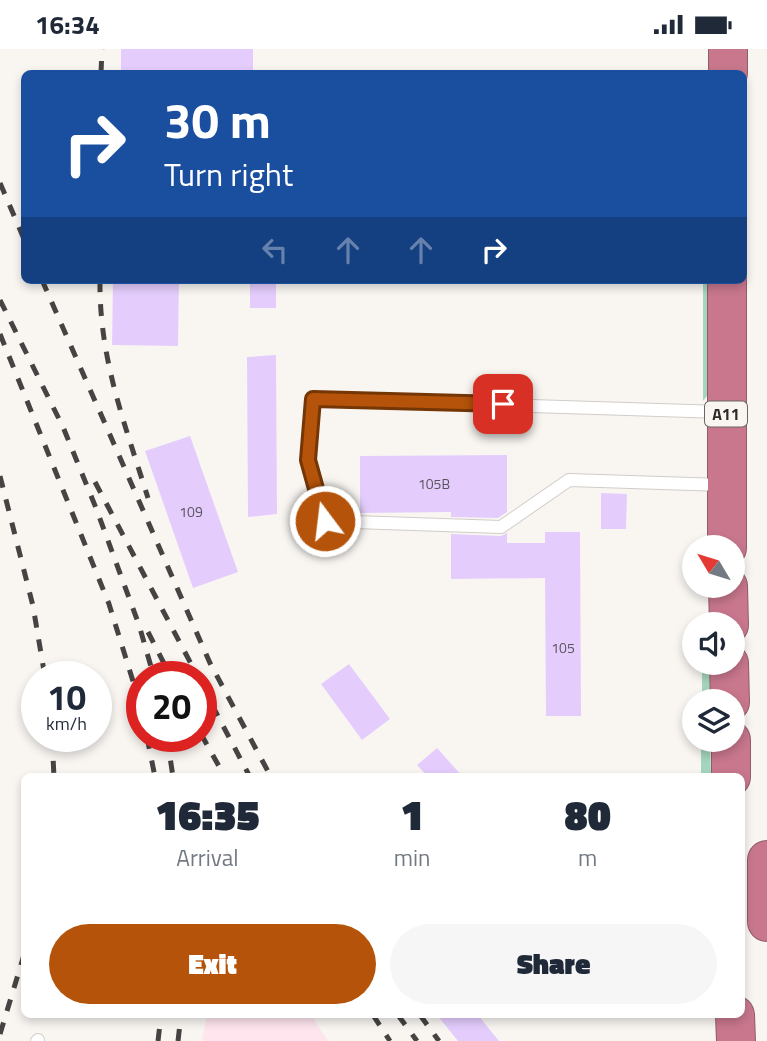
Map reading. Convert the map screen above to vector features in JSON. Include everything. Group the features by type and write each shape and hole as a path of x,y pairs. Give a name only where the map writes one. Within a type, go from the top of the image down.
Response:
{"highway":[{"path":"728,49 728,70"},
{"name":"A11","path":"727,284 727,535"},
{"path":"730,752 731,773"},
{"path":"767,860 767,922"},
{"path":"735,1018 736,1041"}],"lane":[{"path":"726,412 313,399 308,460 325,521 501,527 569,480 726,484"}],"shaded area":[{"path":"206,1018 313,1018 328,1041 202,1041"}],"green space":[{"path":"703,284 713,284 711,391 703,401"},
{"path":"702,675 710,675 710,689 702,689"},
{"path":"701,752 710,752 711,773 701,773"}],"building":[{"path":"121,49 253,49 253,70 121,70"},
{"path":"113,284 179,284 178,346 112,345"},
{"path":"250,284 276,284 276,308 250,308"},
{"path":"276,355 277,514 248,517 247,357"},
{"path":"190,436 238,572 193,588 145,451"},
{"path":"507,455 507,512 498,518 451,517 451,512 360,513 360,456"},
{"path":"601,493 627,494 626,529 601,529"},
{"path":"545,532 580,532 581,716 546,716 545,578 451,579 451,534 501,536 507,533 507,543 545,543"},
{"path":"349,664 390,719 362,740 321,684"},
{"path":"437,748 459,773 424,773 417,765"},
{"path":"439,1018 480,1018 499,1041 458,1041"}],"railway":[{"path":"101,70 102,49"},
{"path":"0,183 21,232"},
{"path":"44,284 210,663 269,773"},
{"path":"100,284 104,337 115,391 148,498"},
{"path":"0,300 63,427 96,508 149,661"},
{"path":"0,334 109,604 127,661"},
{"path":"0,476 33,606 42,661"},
{"path":"95,482 190,661"},
{"path":"148,632 163,661"},
{"path":"217,714 248,773"},
{"path":"53,752 54,773"},
{"path":"150,752 154,773"},
{"path":"169,752 172,773"},
{"path":"211,752 223,773"},
{"path":"0,1034 21,965"},
{"path":"158,1041 161,1018"},
{"path":"178,1041 181,1018"},
{"path":"375,1018 390,1041"},
{"path":"400,1018 417,1041"},
{"path":"422,1018 439,1041"}],"route":[{"path":"325,521 308,460 313,399 503,404"}]}
